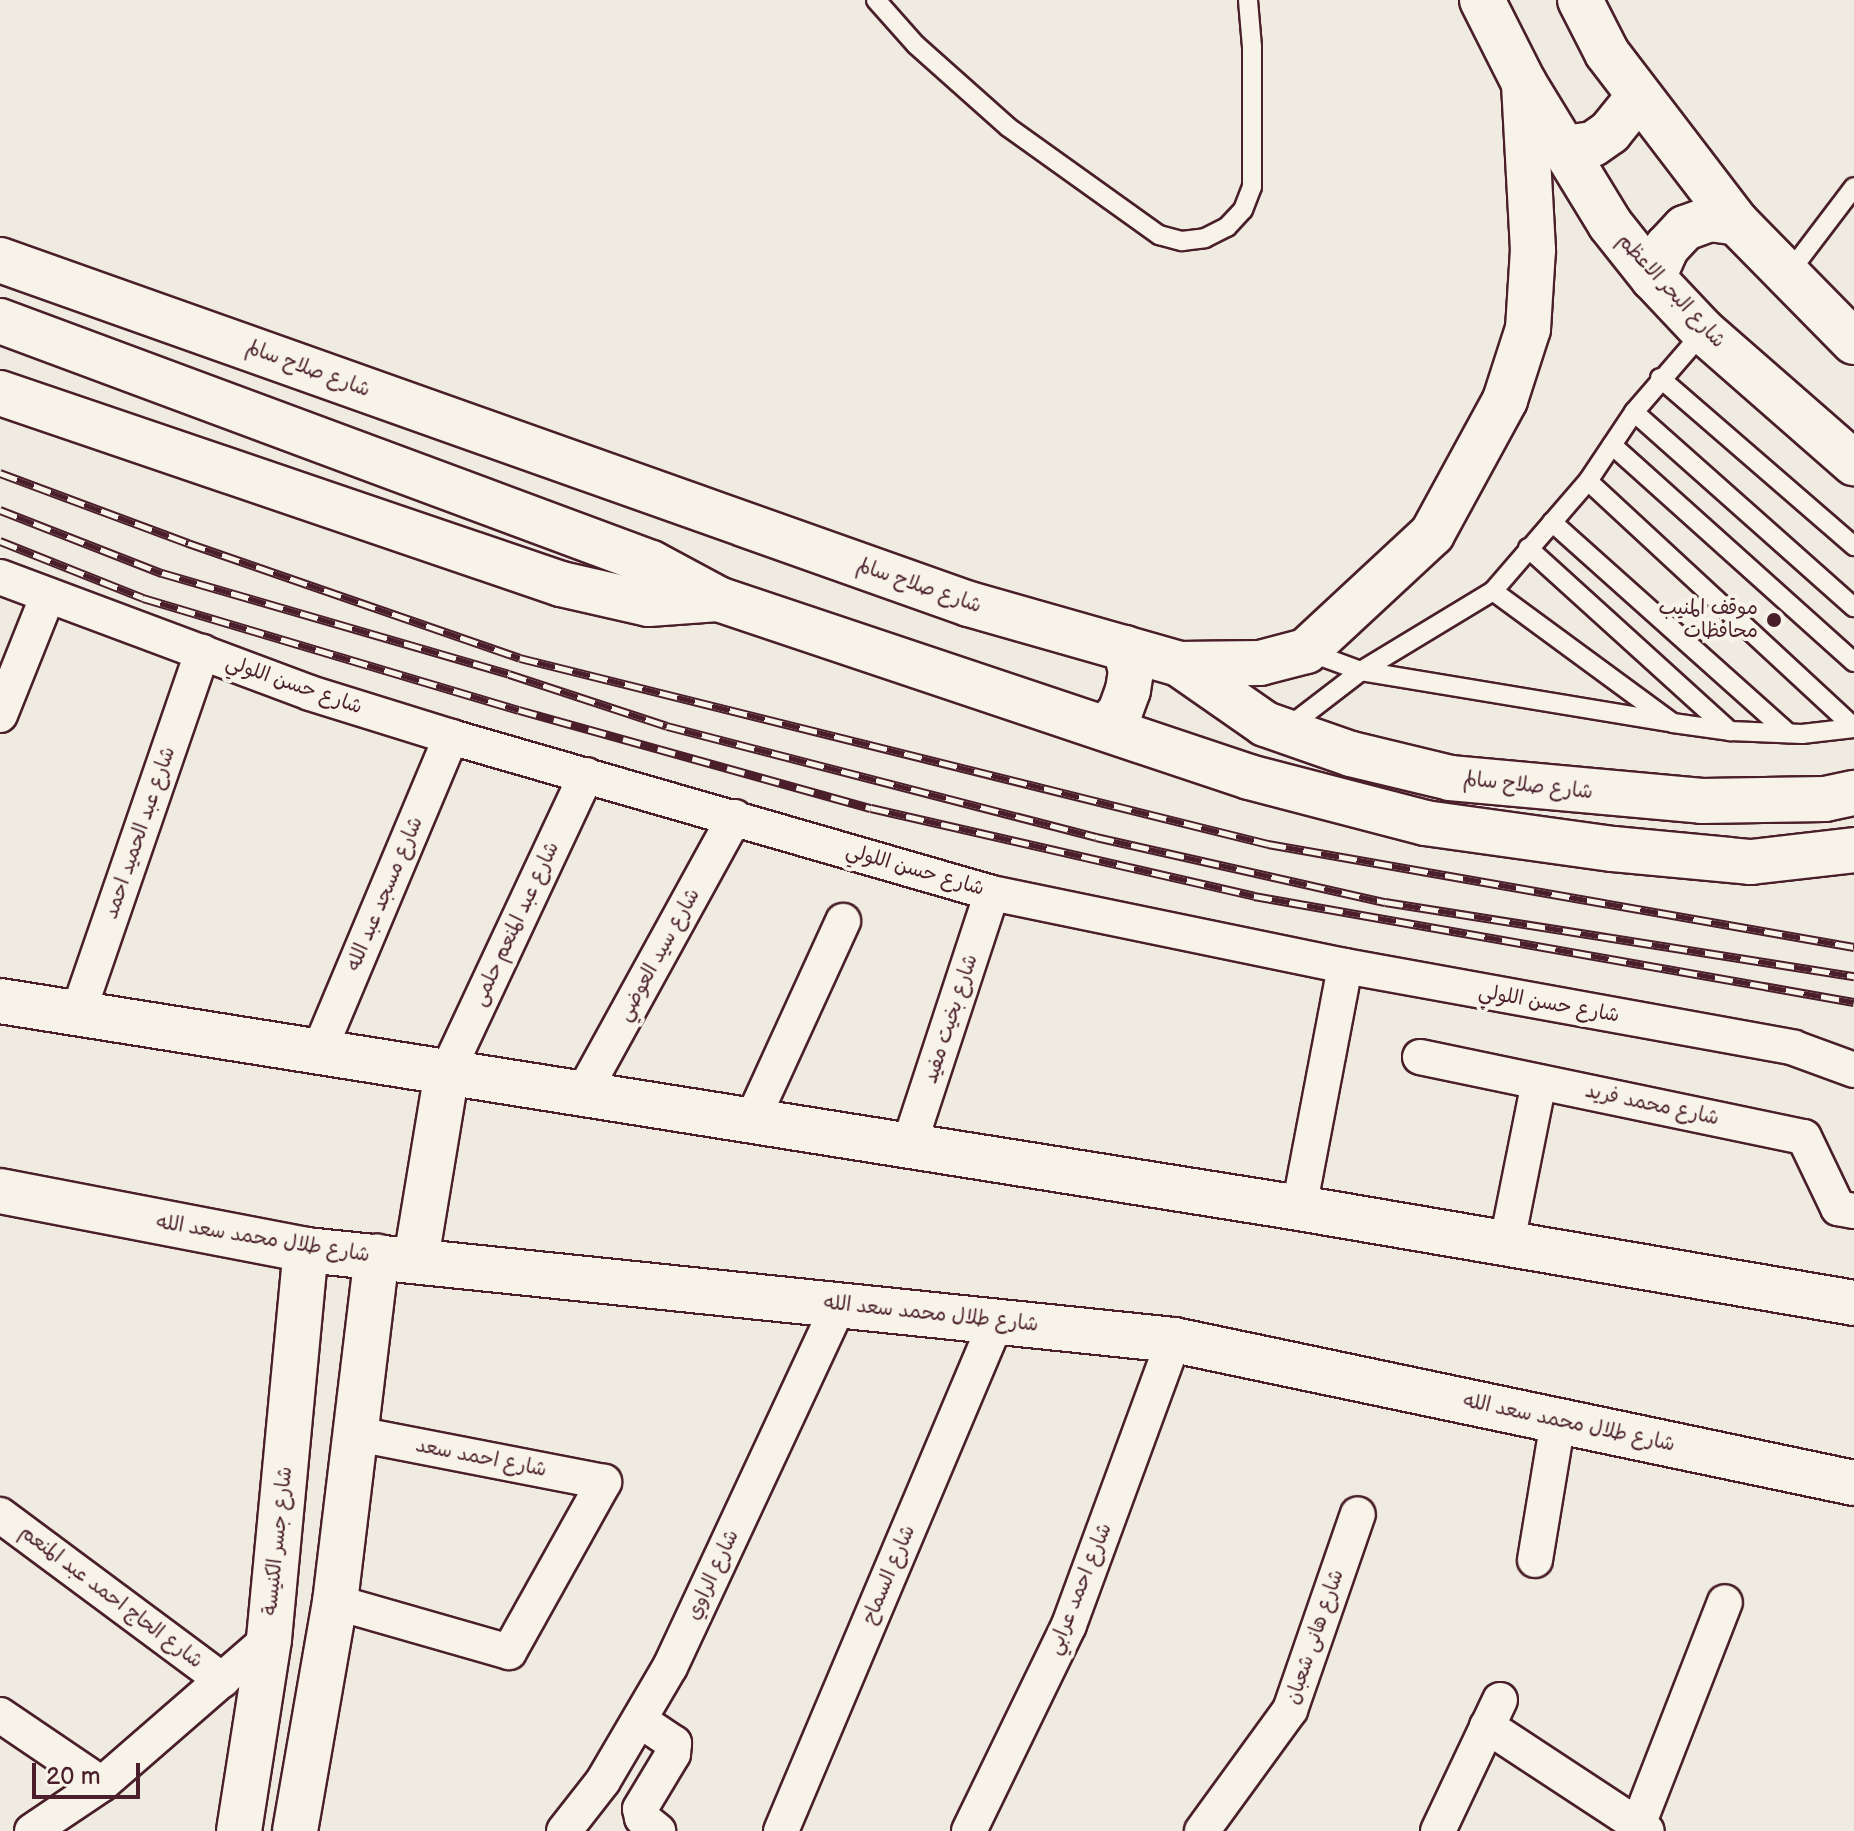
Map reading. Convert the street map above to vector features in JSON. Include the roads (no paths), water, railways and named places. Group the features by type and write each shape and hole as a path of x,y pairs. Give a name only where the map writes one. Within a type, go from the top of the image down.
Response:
{"main road":[{"name":"شارع البحر الاعظم","path":"1482,0 1524,83 1610,224 1653,278 1703,331 1854,463"},
{"path":"1580,0 1607,53 1737,223 1854,342"},
{"path":"1179,664 1260,663 1306,651 1432,534 1471,468 1505,400 1528,329 1533,250 1524,83"},
{"path":"1565,148 1593,144 1610,132 1639,96"},
{"path":"1653,278 1667,247 1685,228 1710,219 1737,223"},
{"name":"شارع صلاح سالم","path":"0,260 969,604 1179,664 1265,724 1351,754 1464,780 1702,801 1825,799 1854,793"},
{"path":"0,321 651,563 718,599 1107,726 1249,777 1425,823 1613,849 1751,862 1854,850"},
{"path":"0,393 561,584 649,604 718,599"},
{"path":"1107,726 1120,712 1128,690 1131,671 1125,648"},
{"path":"0,1001 1299,1208 1854,1303"},
{"path":"295,1831 335,1602 358,1434 396,1258 447,1072"},
{"name":"شارع طلال محمد سعد الله","path":"0,1191 306,1250 1174,1340 1854,1483"},
{"name":"شارع جسر الكنيسة","path":"239,1831 269,1639 306,1250"}],"street":[{"name":"شارع حسن اللولي","path":"0,577 310,693 451,737 992,893 1345,966 1794,1048 1854,1070"},
{"path":"0,715 48,595"},
{"name":"شارع عبد الحميد احمد","path":"78,1013 202,652"},
{"name":"شارع مسجد عبد الله","path":"319,1051 451,737"},
{"name":"شارع عبد المنعم حلمى","path":"447,1072 586,775"},
{"name":"شارع سيد العوضي","path":"583,1093 735,817"},
{"name":"شارع بخيت مفيد","path":"909,1145 992,893"},
{"path":"752,1120 843,921"},
{"path":"1299,1208 1345,966"},
{"name":"شارع محمد فريد","path":"1420,1057 1804,1137 1847,1211"},
{"path":"1507,1242 1539,1082"},
{"name":"شارع الراوي","path":"564,1831 603,1781 670,1667 839,1305"},
{"name":"شارع السماح","path":"781,1831 997,1320"},
{"name":"شارع احمد عرابي","path":"969,1831 1069,1625 1174,1340"},
{"path":"1535,1560 1558,1421"},
{"name":"شارع احمد سعد","path":"335,1602 509,1652 604,1482 358,1434"},
{"name":"شارع هانى شعبان","path":"1202,1831 1290,1710 1358,1514"},
{"name":"شارع الحاج احمد عبد المنعم","path":"0,1515 222,1680"},
{"path":"1438,1831 1494,1713 1643,1828 1725,1602"},
{"path":"32,1831 102,1784 269,1639"},
{"path":"0,1715 102,1784"},
{"path":"641,1721 674,1743 673,1754 640,1809 642,1818 658,1831"}],"lane":[{"path":"876,0 916,45 1008,127 1159,235 1182,241 1205,238 1227,227 1243,210 1252,187 1252,47 1248,0"},
{"path":"1788,274 1854,187"},
{"path":"1282,732 1361,671 1493,591 1588,481 1660,378 1703,331"},
{"path":"1660,378 1854,546"},
{"path":"1634,412 1854,607"},
{"path":"1612,445 1854,662"},
{"path":"1588,481 1854,728"},
{"path":"1552,522 1788,733"},
{"path":"1528,548 1730,731"},
{"path":"1493,591 1673,723"},
{"path":"1306,651 1361,671 1673,723 1730,731 1788,733 1854,728"}],"railway":[{"path":"0,473 188,543 520,658 1268,844 1854,947"},
{"path":"0,510 162,573 509,674 667,726 1096,837 1385,902 1854,976"},
{"path":"0,541 143,598 519,710 871,808 1254,896 1854,1002"}],"place":[{"name":"موقف المنيب محافظات","path":"1774,620"}]}
